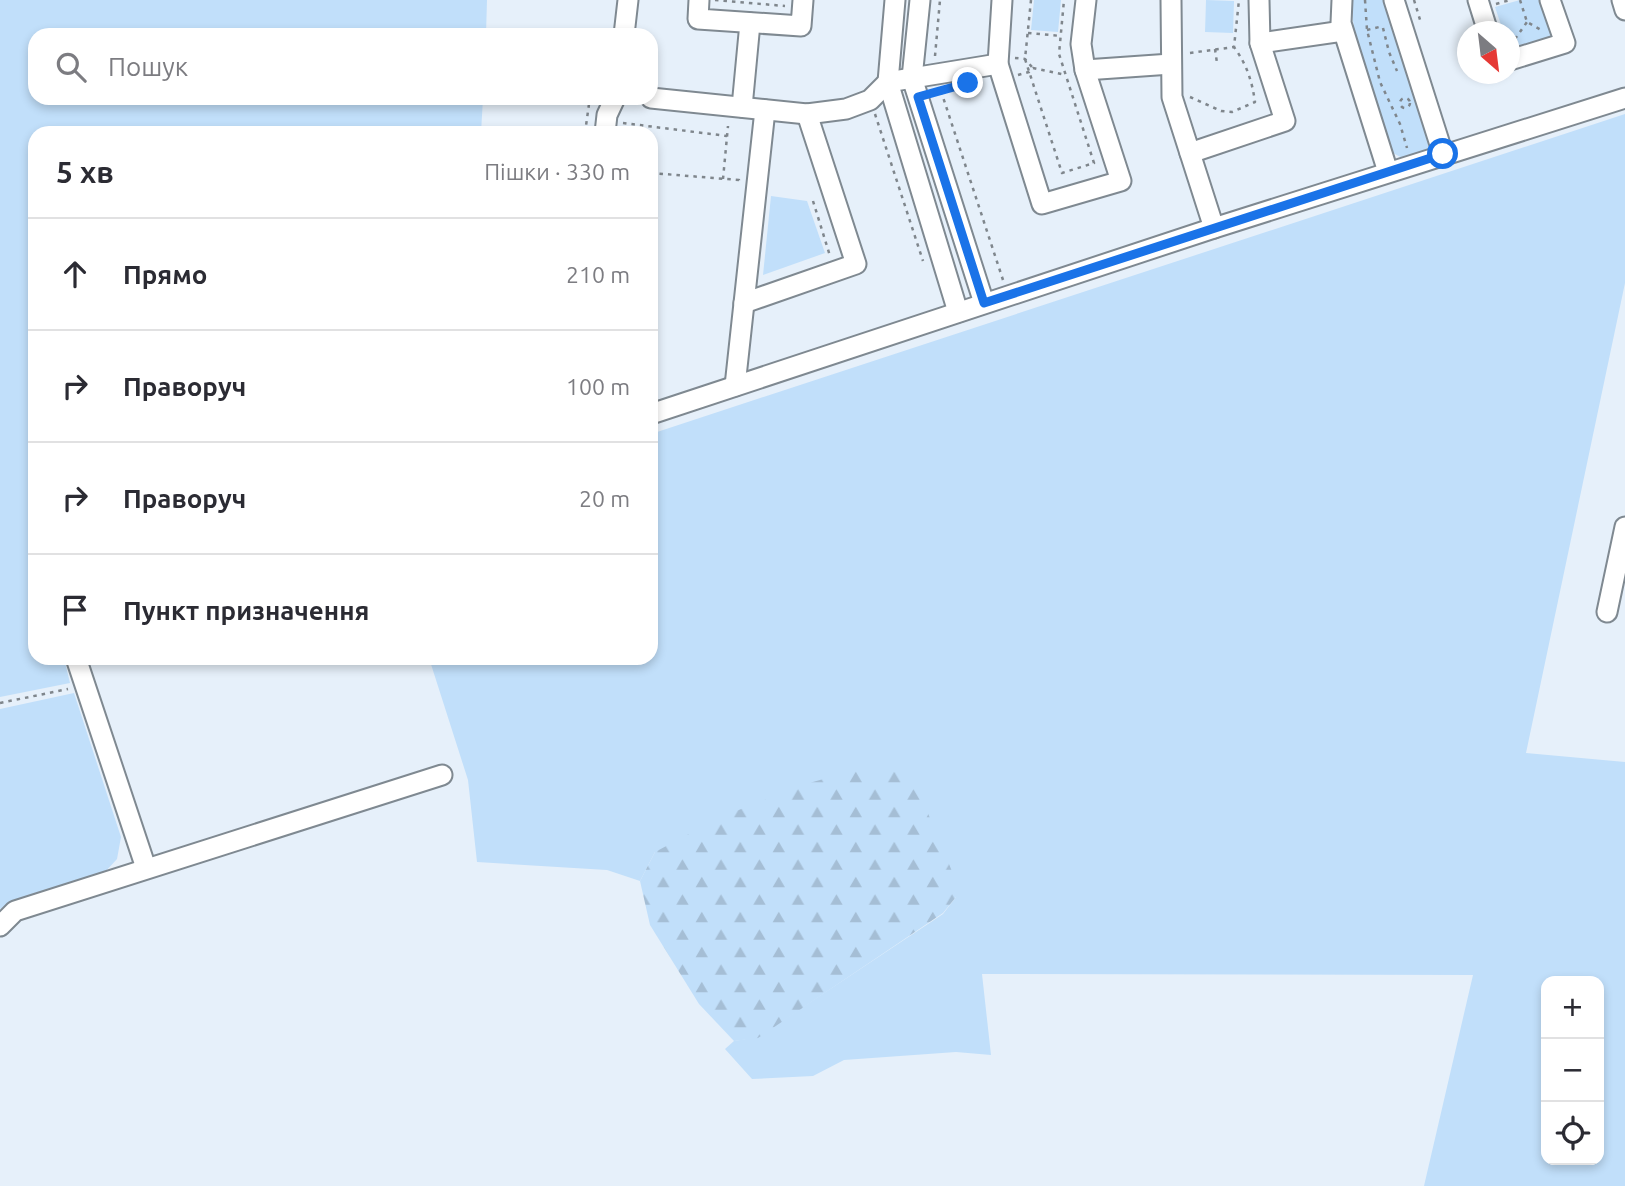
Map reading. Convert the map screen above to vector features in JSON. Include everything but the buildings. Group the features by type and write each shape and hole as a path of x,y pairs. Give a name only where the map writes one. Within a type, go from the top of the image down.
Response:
{"lane":[{"path":"625,28 628,0"},
{"path":"699,0 698,19 801,26 794,3"},
{"path":"895,0 888,82 958,312"},
{"path":"920,0 912,78 984,303"},
{"path":"1002,0 999,72 1042,204 1121,181 1076,73 1086,0"},
{"path":"1171,0 1179,59 1172,97 1214,228"},
{"path":"1190,153 1284,121 1260,43 1259,0"},
{"path":"1342,0 1340,23 1388,172"},
{"path":"1394,0 1443,154"},
{"path":"1478,0 1485,21"},
{"path":"1520,57 1565,43 1550,0"},
{"path":"1622,0 1625,10"},
{"path":"742,107 750,23"},
{"path":"1260,43 1343,31"},
{"path":"1076,73 1179,59"},
{"path":"658,99 807,114 846,109 870,100 888,82 999,72"},
{"path":"658,412 1214,228 1625,97"},
{"path":"606,126 612,105"},
{"path":"735,386 765,110"},
{"path":"744,303 856,264 807,114"},
{"path":"1607,612 1625,527"},
{"path":"78,665 146,868"},
{"path":"0,926 15,911 442,775"}],"path":[{"path":"715,0 794,3"},
{"path":"935,58 940,0"},
{"path":"1031,0 1025,59 1062,173 1094,163 1076,73 1059,54 1064,0"},
{"path":"1187,92 1191,98 1221,111 1232,112 1255,102 1245,62 1234,47 1239,0"},
{"path":"1365,0 1367,30 1380,82 1400,124 1405,147 1410,148"},
{"path":"1414,0 1421,25"},
{"path":"1382,18 1389,52 1398,73"},
{"path":"1520,33 1527,22"},
{"path":"1367,30 1383,26"},
{"path":"1028,33 1061,36"},
{"path":"1179,59 1234,47"},
{"path":"1214,50 1217,63"},
{"path":"999,72 1029,72 1033,68 1076,73"},
{"path":"950,88 941,91 1004,285"},
{"path":"586,126 589,105"},
{"path":"623,123 647,126"},
{"path":"723,179 728,126"},
{"path":"658,127 727,136"},
{"path":"658,174 740,180 738,194"},
{"path":"813,201 830,256"},
{"path":"0,704 85,685"}],"green space":[{"path":"0,0 487,0 486,28 28,28 28,105 483,105 481,126 28,126 28,665 66,665 70,683 0,697"},
{"path":"1034,0 1061,0 1058,32 1031,30"},
{"path":"1206,0 1234,1 1233,33 1205,32"},
{"path":"1352,0 1390,0 1432,151 1406,160 1393,153 1360,56"},
{"path":"1520,0 1545,0 1556,35 1520,48 1520,21 1500,21 1495,7"},
{"path":"1625,114 1625,283 1526,753 1625,762 1625,1186 1424,1186 1473,975 982,974 991,1055 956,1052 844,1060 813,1076 752,1079 725,1049 734,1041 758,1037 943,914 956,897 655,852 640,881 607,870 477,862 468,780 431,665 658,665 658,432"},
{"path":"771,196 807,201 825,253 763,275"},
{"path":"74,693 121,837 117,859 104,873 13,901 0,909 0,709"},
{"path":"896,764 910,770 956,881 956,897 943,913 758,1038 734,1041 699,1004 650,925 640,881 655,852 723,816 806,784 858,769"}],"route":[{"path":"968,83 918,97 984,303 1443,154"}]}
